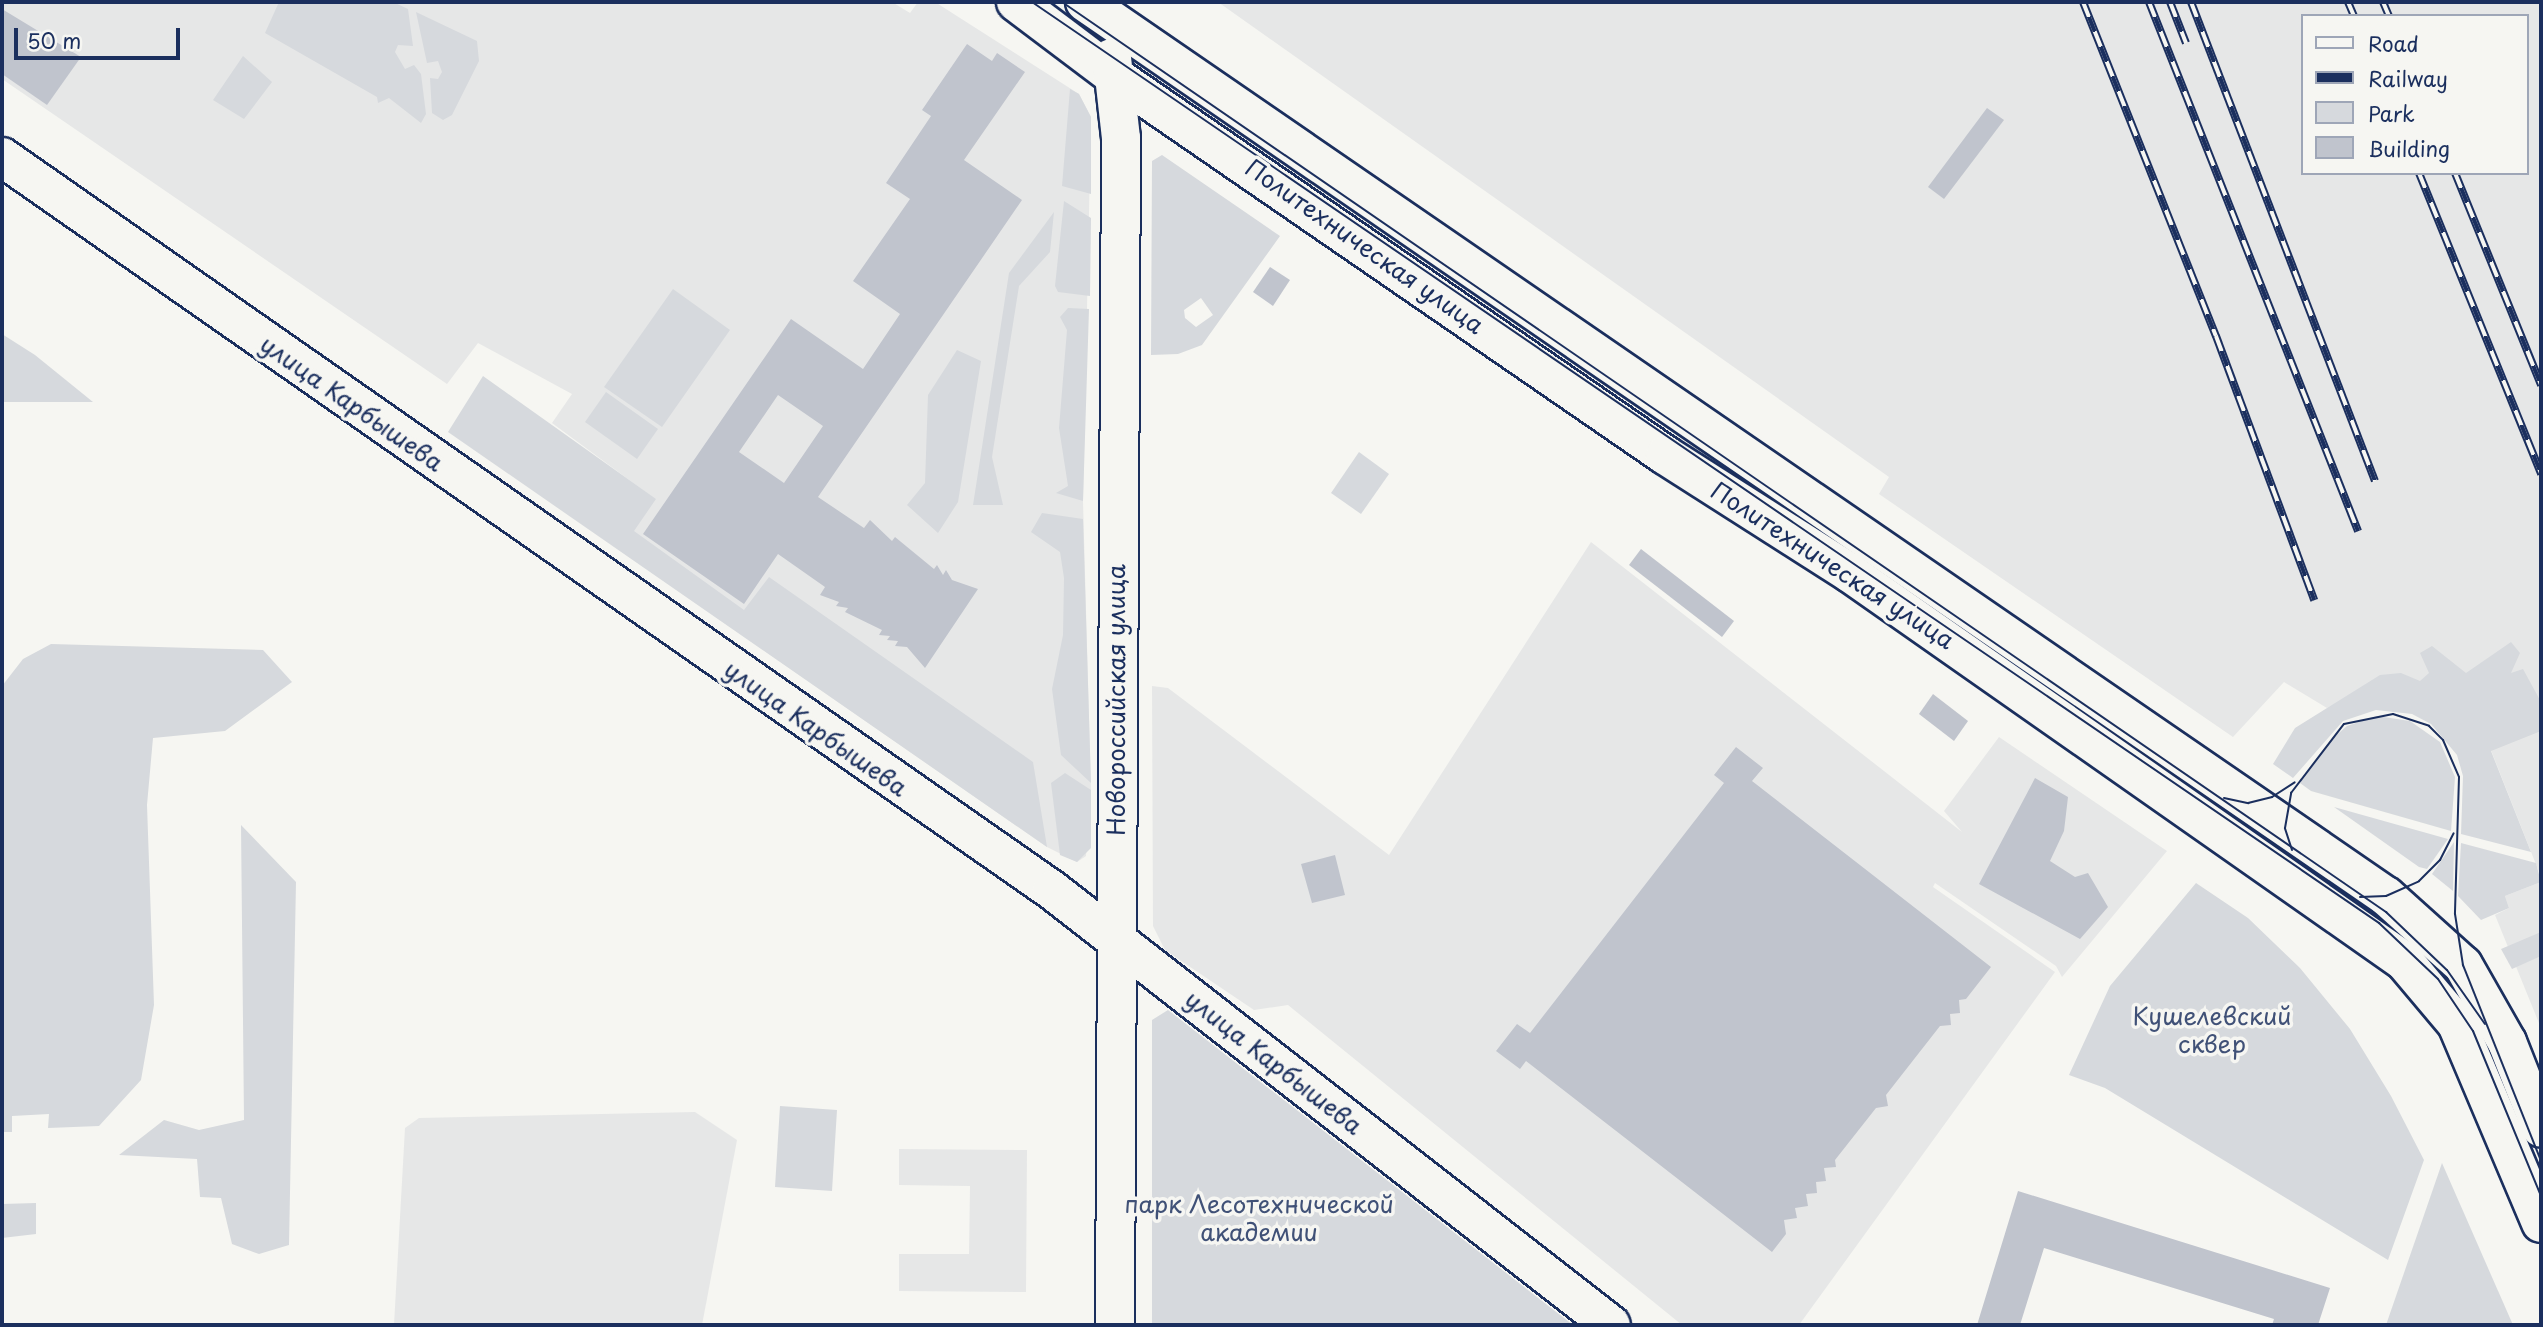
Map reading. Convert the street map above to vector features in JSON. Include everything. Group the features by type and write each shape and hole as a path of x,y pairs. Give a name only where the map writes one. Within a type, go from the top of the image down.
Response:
{"main road":[{"name":"Политехническая улица","path":"1016,2 1113,75 1665,455 1850,573 2404,961 2457,1024 2541,1223"},
{"name":"Политехническая улица","path":"1100,7 2386,896 2463,965 2507,1042 2541,1128"},
{"name":"Новороссийская улица","path":"1100,7 1121,138 1115,1325"},
{"name":"улица Карбышева","path":"2,157 1052,890 1115,942 1611,1325"}],"shaded area":[{"path":"2,2 892,2 910,13 918,2 935,2 1079,94 1091,117 1083,501 1091,790 1086,856 1077,862 1047,847 619,550 655,499 552,423 572,394 478,343 447,384 2,79"},
{"path":"1218,2 2541,2 2541,877 2468,692 2353,697 2327,708 2284,682 2233,737 1879,494 1889,477"},
{"path":"1591,542 1962,832 1944,811 1999,737 2167,851 2062,977 2056,966 1935,883 1933,887 2055,972 1799,1325 1682,1325 1288,1005 1254,1010 1165,950 1153,926 1152,686 1168,688 1389,855"},
{"path":"2541,882 2541,1028 2495,915 2509,908 2505,896"},
{"path":"695,1112 737,1140 702,1325 394,1325 405,1128 419,1118"},
{"path":"899,1149 1027,1150 1026,1292 899,1291 899,1254 969,1254 970,1186 899,1185"}],"green space":[{"path":"279,2 393,2 408,9 413,46 398,45 395,52 405,69 414,65 421,74 426,114 421,123 389,98 378,103 377,97 265,33"},
{"path":"416,12 477,41 479,61 452,115 443,120 432,113 430,78 438,79 442,72 438,61 427,63"},
{"path":"243,56 272,82 244,119 213,100"},
{"path":"1070,89 1079,94 1091,117 1091,194 1062,186"},
{"path":"1162,155 1280,236 1202,345 1178,354 1151,355 1152,161","holes":["1201,298 1213,315 1196,327 1185,318 1184,310"]},
{"path":"1064,201 1091,218 1090,296 1058,292 1055,286"},
{"path":"1054,212 1050,252 1019,286 992,457 1003,505 973,505 1009,273"},
{"path":"673,289 730,330 662,427 604,387"},
{"path":"1068,308 1089,309 1083,501 1056,493 1068,486 1059,428 1067,330 1060,317"},
{"path":"2,334 35,355 93,402 2,402"},
{"path":"957,350 981,361 958,502 938,533 907,505 925,483 928,395"},
{"path":"483,376 656,499 634,531 744,610 769,577 1033,762 1047,847 448,432"},
{"path":"606,392 658,429 637,459 585,422"},
{"path":"1359,452 1389,474 1361,514 1331,493"},
{"path":"1042,513 1083,519 1091,783 1061,755 1052,689 1063,635 1064,578 1060,552 1031,532"},
{"path":"2511,642 2520,653 2511,673 2523,669 2541,702 2541,731 2491,751 2531,852 2461,834 2463,776 2457,755 2431,724 2412,714 2376,710 2343,721 2293,778 2273,764 2295,728 2380,675 2401,673 2420,681 2429,673 2420,653 2432,646 2466,673"},
{"path":"51,644 263,650 292,682 225,731 153,738 147,805 154,1005 141,1080 99,1126 48,1128 49,1114 12,1116 12,1132 2,1132 2,686 23,659"},
{"path":"2377,716 2410,721 2440,742 2455,777 2451,831 2311,791 2300,783 2333,738 2347,726"},
{"path":"1065,773 1091,790 1091,848 1077,862 1060,855 1051,783"},
{"path":"2334,807 2448,839 2427,869 2419,867"},
{"path":"241,825 296,882 289,1245 259,1254 232,1244 221,1198 200,1197 197,1159 119,1155 164,1120 199,1130 244,1120"},
{"path":"2454,842 2453,891 2432,874"},
{"path":"2461,843 2536,863 2541,882 2505,896 2509,908 2481,920 2458,896"},
{"name":"Кушелевский сквер","path":"2196,883 2248,918 2300,968 2350,1029 2391,1096 2424,1160 2388,1260 2105,1088 2069,1075 2110,986"},
{"path":"2541,932 2541,956 2512,969 2501,949"},
{"name":"парк Лесотехнической академии","path":"1168,1010 1573,1325 1152,1325 1152,1020"},
{"path":"780,1106 837,1110 832,1191 775,1187"},
{"path":"2442,1163 2513,1325 2386,1325"},
{"path":"36,1203 36,1234 2,1238 2,1204"}],"building":[{"path":"2,9 81,57 47,105 2,74"},
{"path":"967,44 992,61 997,53 1025,72 964,160 1022,200 818,497 864,528 870,520 892,541 895,537 934,569 937,565 943,575 946,570 952,580 978,589 925,668 907,647 895,646 898,641 887,640 890,636 879,635 882,630 845,612 848,608 836,606 839,602 820,595 825,587 778,554 744,604 643,534 791,319 863,369 900,314 853,281 910,199 886,183 931,116 922,110","holes":["778,395 823,426 784,483 739,452"]},
{"path":"1987,108 2004,120 1944,199 1928,187"},
{"path":"1270,267 1290,280 1273,306 1253,292"},
{"path":"1641,549 1734,621 1722,637 1629,565"},
{"path":"1933,694 1968,721 1954,741 1919,714"},
{"path":"1736,747 1763,768 1752,781 1991,967 1966,999 1959,1000 1960,1013 1950,1014 1951,1025 1940,1026 1886,1095 1888,1106 1876,1108 1835,1160 1836,1167 1824,1168 1826,1181 1816,1182 1817,1193 1806,1194 1808,1206 1795,1208 1797,1218 1784,1220 1786,1234 1772,1252 1526,1061 1520,1069 1496,1051 1517,1024 1530,1033 1724,783 1714,775"},
{"path":"2035,778 2068,797 2064,831 2050,861 2075,877 2088,873 2108,907 2080,939 1979,884"},
{"path":"1335,855 1345,895 1312,903 1301,864"},
{"path":"2018,1191 2330,1288 2318,1325 2272,1325 2274,1319 2044,1248 2020,1325 1977,1325"}],"tram line":[{"path":"1032,2 2379,923 2438,979 2473,1031 2541,1196"},
{"path":"1062,2 2386,912 2447,970 2485,1024"},
{"path":"2292,850 2285,828 2291,793 2344,724 2393,714 2429,726 2443,740 2459,777 2455,914 2463,965 2541,1161"},
{"path":"2224,798 2248,803 2272,797 2295,782"},
{"path":"2360,897 2386,896 2419,881 2440,860 2454,833"}],"railway":[{"path":"2083,2 2216,336 2314,600"},
{"path":"2149,2 2358,531"},
{"path":"2170,2 2186,43"},
{"path":"2191,2 2375,481"},
{"path":"2348,2 2353,14"},
{"path":"2383,2 2388,14"},
{"path":"2420,175 2541,474"},
{"path":"2456,175 2541,385"}]}
